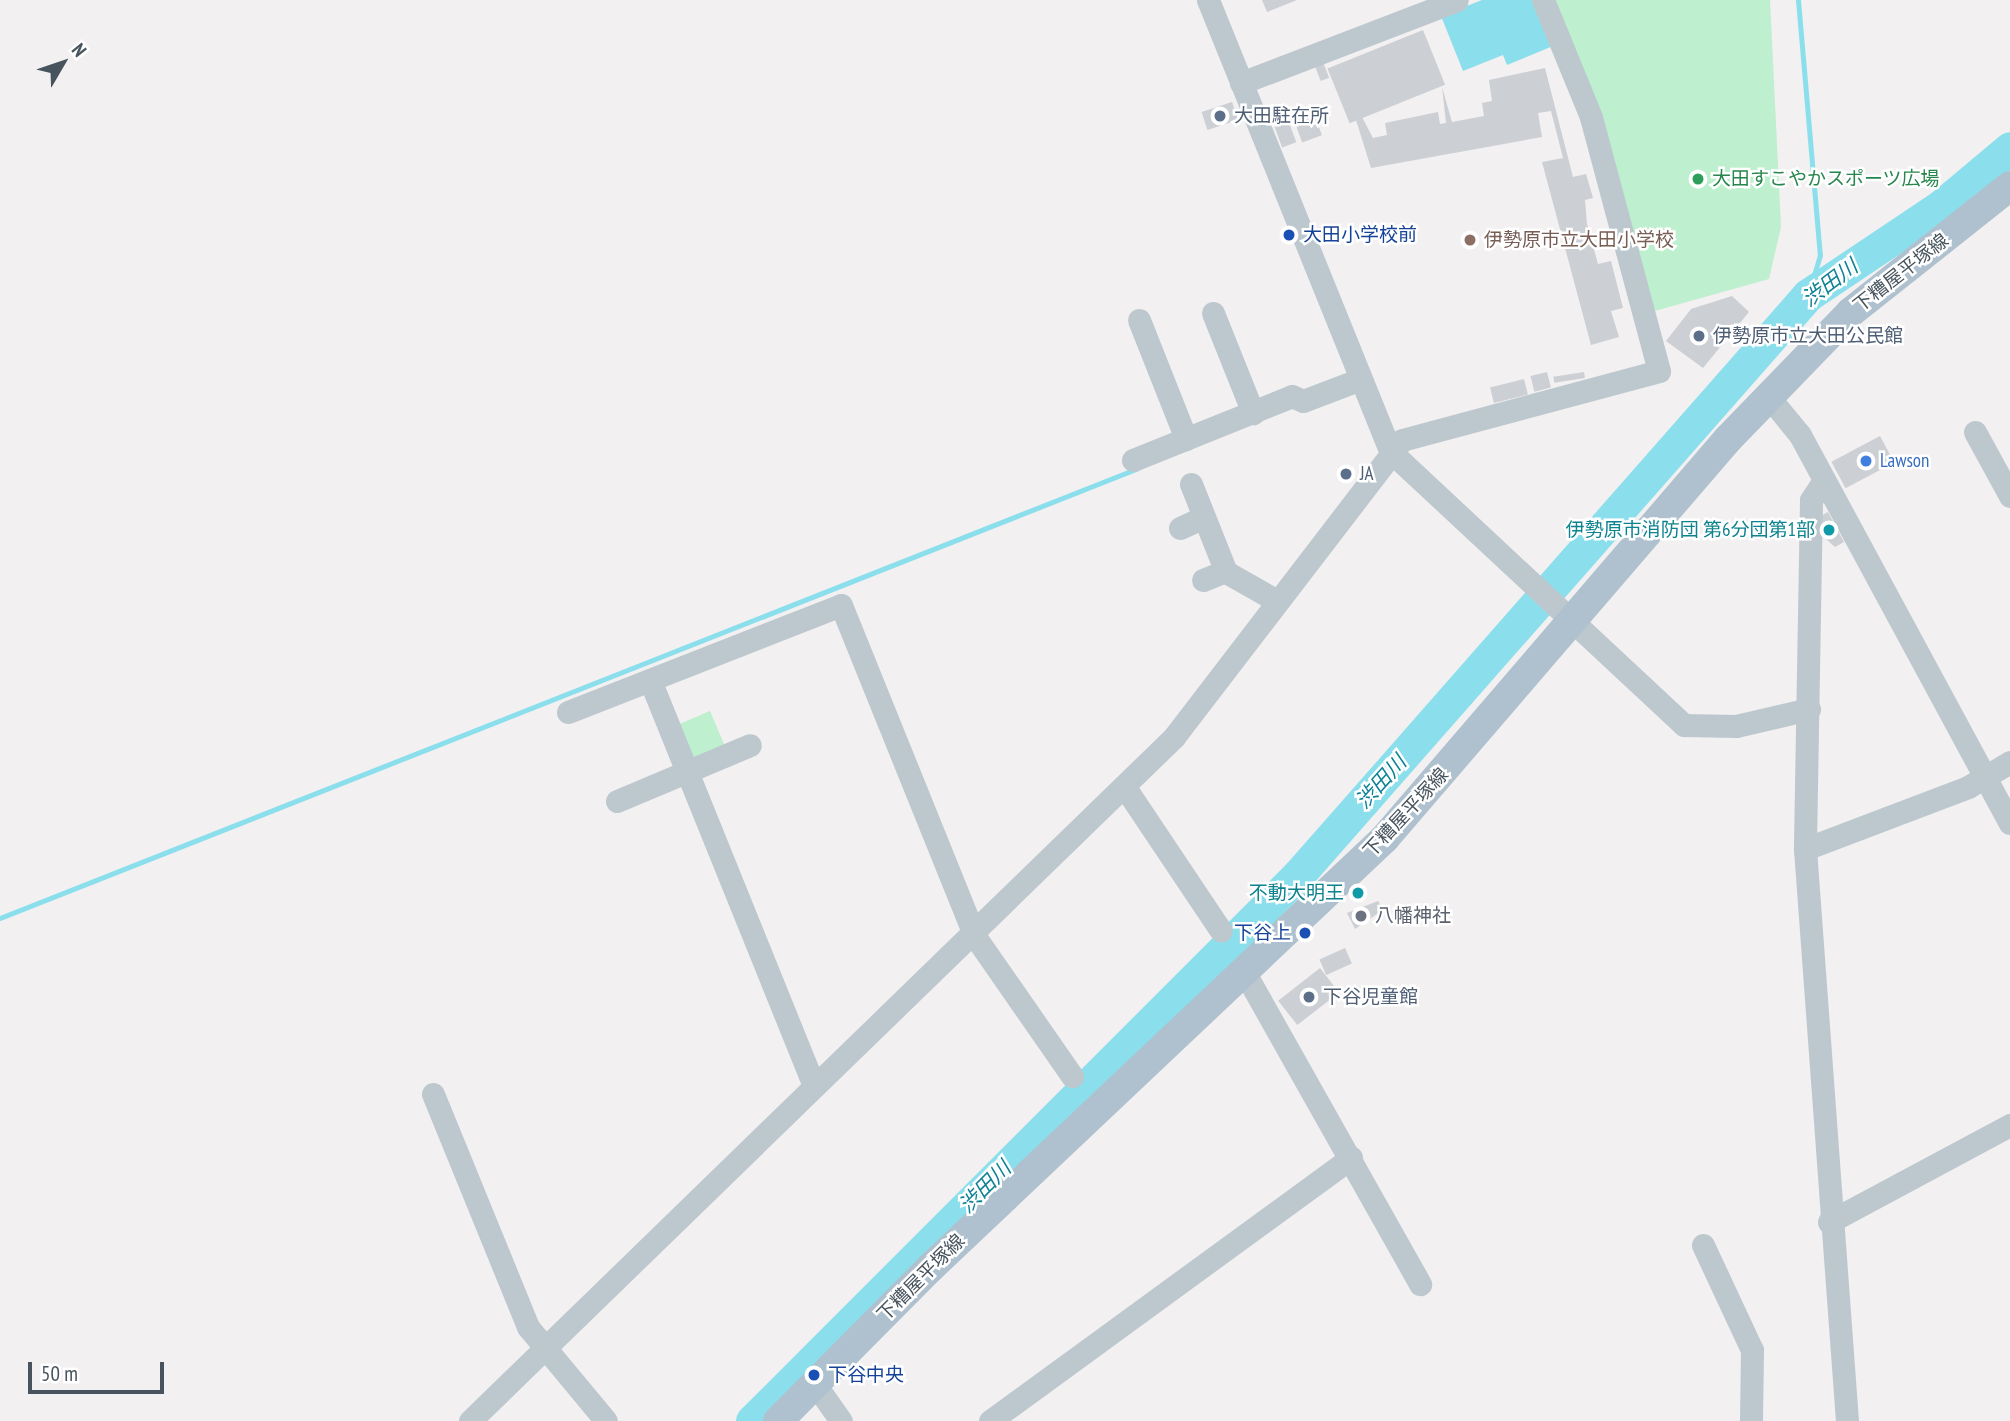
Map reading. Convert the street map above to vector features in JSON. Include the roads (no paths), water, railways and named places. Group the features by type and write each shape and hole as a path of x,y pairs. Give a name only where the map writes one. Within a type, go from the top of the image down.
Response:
{"main road":[{"name":"下糟屋平塚線","path":"778,1421 1070,1134 1245,975 1385,838 1565,620 1768,396 1850,312 2010,187"}],"street":[{"path":"1208,0 1358,380 1390,451 1565,620 1684,725 1736,726 1809,709"},
{"path":"1241,83 1457,0"},
{"path":"470,1421 814,1085 974,935 1174,737 1390,451 1402,440 1659,371 1591,117 1543,0"},
{"path":"1213,313 1253,413"},
{"path":"1139,320 1186,439"},
{"path":"1133,460 1253,413 1358,380"},
{"path":"1768,396 1800,435 2010,823"},
{"path":"1975,432 2010,496"},
{"path":"1824,480 1811,500 1805,849 1829,1222 1847,1421"},
{"path":"1191,484 1226,571 1277,601"},
{"path":"1180,528 1204,517"},
{"path":"1203,580 1226,571"},
{"path":"568,712 841,605 974,935 1072,1076"},
{"path":"650,680 814,1085"},
{"path":"617,801 750,745"},
{"path":"1805,849 1985,776 2010,762"},
{"path":"1124,786 1221,931"},
{"path":"1245,975 1420,1284"},
{"path":"433,1094 528,1326 544,1349 607,1421"},
{"path":"1829,1222 2010,1125"},
{"path":"990,1421 1351,1158"},
{"path":"1703,1245 1752,1350 1751,1421"},
{"path":"815,1384 841,1421"}],"water":[{"path":"1482,0 1534,0 1553,46 1507,65 1503,55 1463,71 1441,16"}],"waterway":[{"path":"1798,0 1820,255 1808,295"},
{"name":"渋田川","path":"752,1421 1299,874 1808,295 1941,206 2010,148"},
{"path":"0,918 1136,469"}],"place":[{"name":"大田駐在所","path":"1220,116"},
{"name":"大田すこやかスポーツ広場","path":"1698,179"},
{"name":"大田小学校前","path":"1289,235"},
{"name":"伊勢原市立大田小学校","path":"1470,240"},
{"name":"伊勢原市立大田公民館","path":"1699,336"},
{"name":"Lawson","path":"1866,461"},
{"name":"JA","path":"1346,474"},
{"name":"伊勢原市消防団 第6分団第1部","path":"1829,530"},
{"name":"不動大明王","path":"1358,893"},
{"name":"八幡神社","path":"1361,916"},
{"name":"下谷上","path":"1305,933"},
{"name":"下谷児童館","path":"1309,997"},
{"name":"下谷中央","path":"814,1375"}]}
